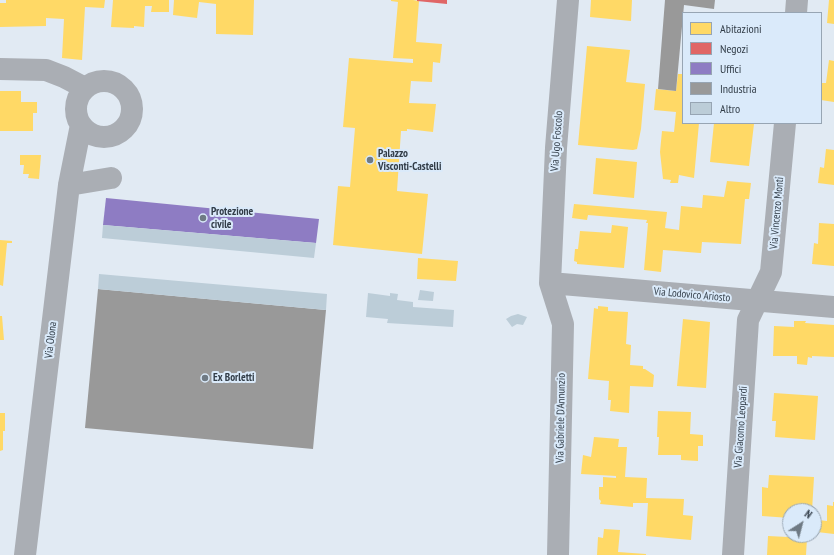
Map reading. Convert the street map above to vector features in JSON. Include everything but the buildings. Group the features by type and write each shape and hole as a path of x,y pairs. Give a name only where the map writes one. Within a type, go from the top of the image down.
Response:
{"street":[{"name":"Via Ugo Foscolo","path":"550,282 556,148 568,0"},
{"path":"796,12 797,0"},
{"path":"0,69 46,70 85,88"},
{"path":"101,81 119,85 126,92 132,108 131,117 121,132 112,136 95,136 81,125 77,118 76,102 85,88 93,83 101,81"},
{"name":"Via Vincenzo Monti","path":"758,300 772,272 785,124"},
{"name":"Via Olona","path":"26,555 69,185 81,125"},
{"path":"69,185 111,178"},
{"name":"Via Lodovico Ariosto","path":"550,282 834,307"},
{"name":"Via Gabriele D'Annunzio","path":"550,282 563,324 558,555"},
{"name":"Via Giacomo Leopardi","path":"733,555 748,320 758,300"}],"place":[{"name":"Palazzo Visconti-Castelli","path":"370,160"},
{"name":"Protezione civile","path":"203,218"},
{"name":"Ex Borletti","path":"205,378"}]}
